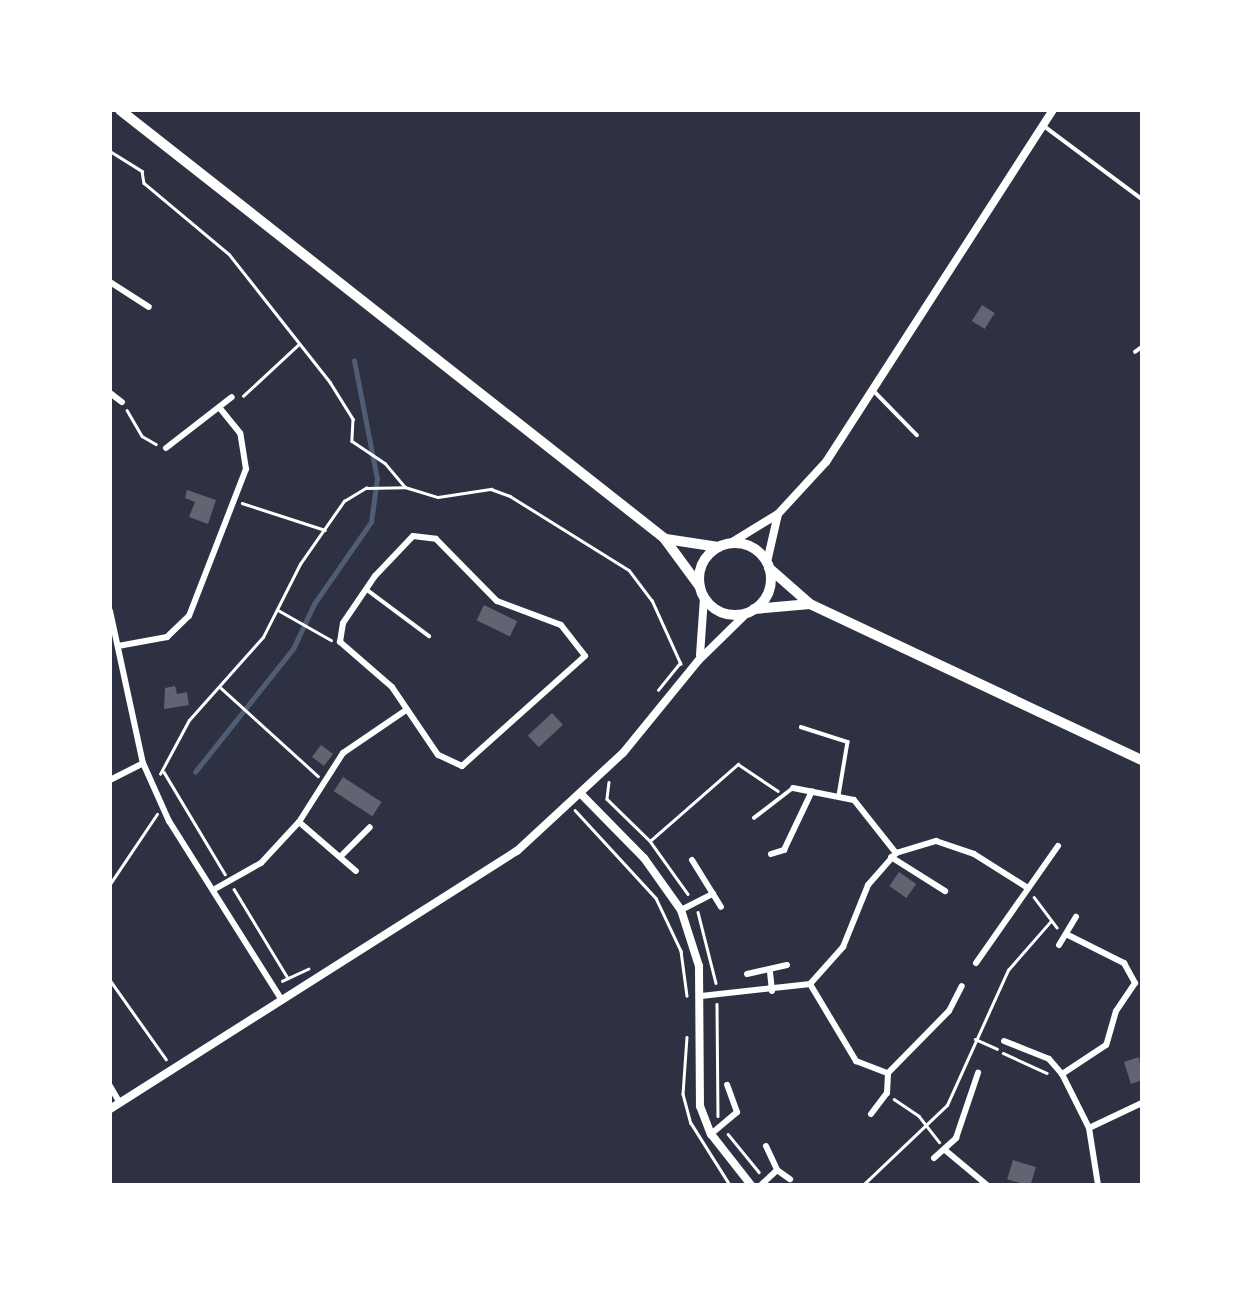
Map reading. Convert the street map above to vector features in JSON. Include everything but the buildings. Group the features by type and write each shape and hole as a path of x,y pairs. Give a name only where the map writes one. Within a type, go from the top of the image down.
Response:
{"main road":[{"path":"120,110 664,538 702,593 723,613 810,604"},
{"path":"664,538 751,547 810,604 1142,760"},
{"path":"702,593 702,564 723,545"},
{"path":"750,611 769,591 768,565"}],"street":[{"path":"723,545 779,514 827,462 1053,110"},
{"path":"110,282 149,307"},
{"path":"110,393 122,402"},
{"path":"166,448 232,397"},
{"path":"118,646 167,637 189,616 236,501 247,450 219,407"},
{"path":"768,565 779,514"},
{"path":"413,536 436,539 481,588 561,625 585,656 462,766 438,755 392,687 340,642 343,623 366,589 413,536"},
{"path":"698,661 702,593"},
{"path":"110,611 143,763 163,808 281,999"},
{"path":"110,1110 281,999 474,881 570,805 698,661 750,611"},
{"path":"212,890 261,863 299,822 343,753 406,710"},
{"path":"110,780 143,763"},
{"path":"793,788 854,800 894,855 945,891"},
{"path":"771,855 784,850 812,791"},
{"path":"581,794 643,858 681,910 701,996 697,1090 711,1134 751,1185"},
{"path":"299,822 356,872"},
{"path":"340,857 370,827"},
{"path":"701,996 772,991 810,984 843,947 868,885 894,855 936,841 974,854 1028,888"},
{"path":"976,963 1058,846"},
{"path":"692,860 721,908"},
{"path":"681,910 713,894"},
{"path":"1059,945 1076,917"},
{"path":"1062,1074 1106,1045 1116,1011 1139,983 1124,962 1068,934"},
{"path":"747,974 770,972 787,965"},
{"path":"770,972 772,991"},
{"path":"810,984 856,1061 888,1073"},
{"path":"871,1114 887,1093 888,1073 902,1056 949,1012 962,986"},
{"path":"1004,1041 1049,1059 1062,1074 1089,1128 1098,1185"},
{"path":"934,1158 956,1138 978,1073"},
{"path":"711,1134 734,1121 737,1112 727,1085"},
{"path":"110,1086 120,1103"},
{"path":"1089,1128 1142,1103"},
{"path":"766,1146 777,1170 790,1179"},
{"path":"945,1150 983,1184"},
{"path":"761,1185 777,1170"}],"lane":[{"path":"1043,125 1142,199"},
{"path":"1135,352 1142,347"},
{"path":"873,390 917,435"},
{"path":"366,589 429,636"},
{"path":"801,727 848,742 839,796"},
{"path":"754,818 793,788"}],"path":[{"path":"110,151 142,171 144,183 229,254 353,419 352,441 385,463 405,487"},
{"path":"232,397 247,396 299,344"},
{"path":"122,402 142,436 166,448"},
{"path":"150,778 164,772 179,735 244,664 344,501 366,488 405,487 438,497 491,489 598,548 629,570 652,600 680,663 690,673"},
{"path":"236,501 325,530"},
{"path":"277,609 312,628 326,642 340,642"},
{"path":"653,697 680,663"},
{"path":"221,688 237,699 324,780"},
{"path":"650,841 738,764 784,793"},
{"path":"570,805 656,898 681,951 688,1003"},
{"path":"110,884 163,808"},
{"path":"1028,888 1049,922 1060,929"},
{"path":"863,1185 928,1128 947,1105 1008,970 1049,922"},
{"path":"110,980 172,1068"},
{"path":"688,1027 683,1094 705,1152 730,1185"},
{"path":"975,1039 1035,1072 1062,1074"},
{"path":"887,1093 928,1128 945,1150"}],"waterway":[{"path":"195,772 293,649 314,604 371,522 377,479 354,361"}]}
